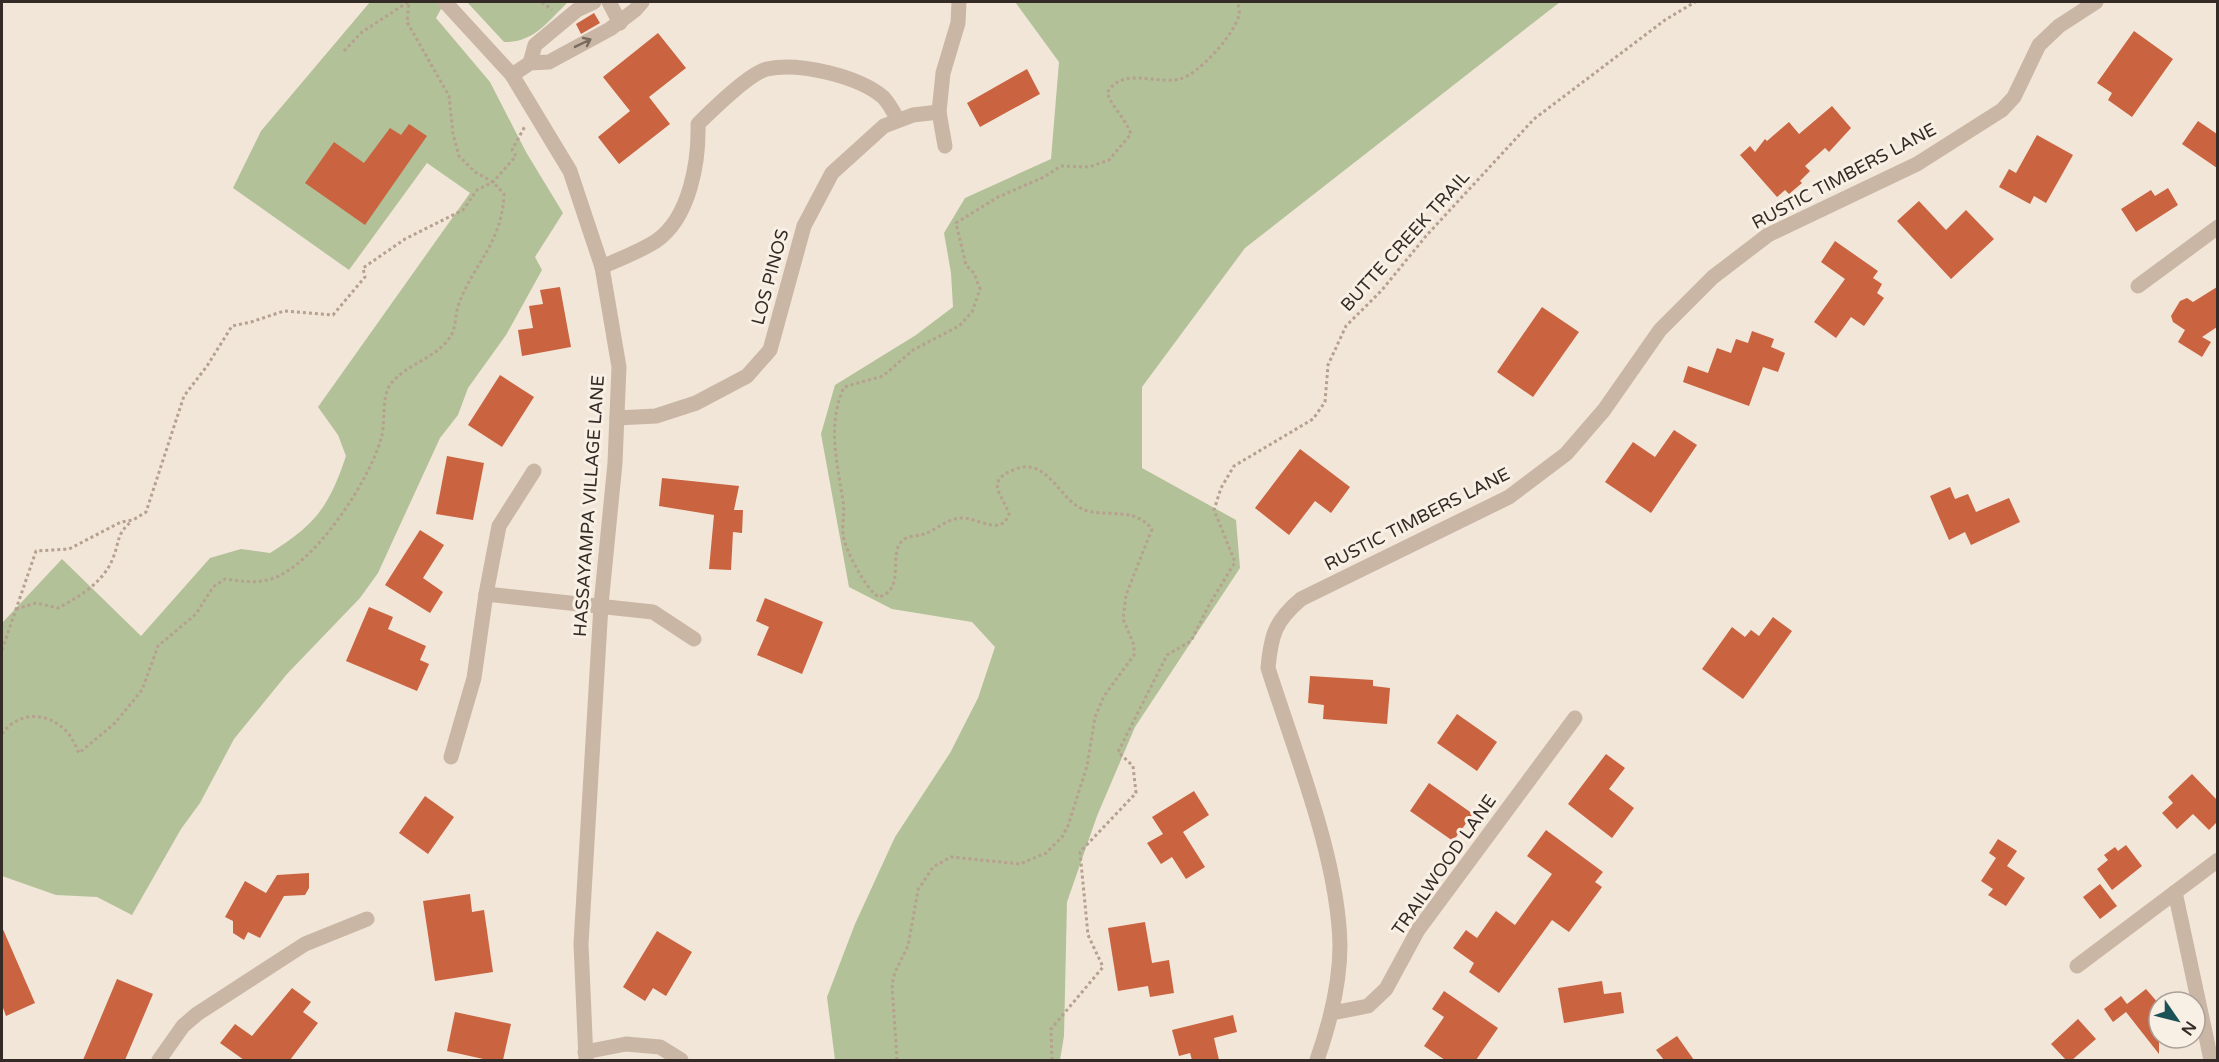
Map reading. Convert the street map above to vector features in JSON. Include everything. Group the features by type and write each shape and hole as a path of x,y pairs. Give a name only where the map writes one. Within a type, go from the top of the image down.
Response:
{"street":[{"name":"HASSAYAMPA VILLAGE LANE","path":"445,2 512,75 570,171 602,267 619,367 581,944 585,1056"},
{"path":"530,63 535,45 577,10 594,2"},
{"path":"609,2 620,22"},
{"path":"512,75 530,63 549,62 620,22 642,2"},
{"path":"945,146 939,112 943,73 958,23 959,2"},
{"name":"RUSTIC TIMBERS LANE","path":"1317,1060 1332,1013 1340,947 1335,889 1269,668 1271,639 1282,615 1300,599 1509,497 1535,480 1566,454 1604,410 1660,330 1713,277 1768,235 1917,164 2002,110 2014,97 2039,45 2059,26 2096,2"},
{"path":"602,267 657,240 678,215 691,189 699,148 698,124 726,97 765,69 793,68 836,75 864,85 884,98 898,120"},
{"name":"LOS PINOS","path":"617,418 656,416 696,404 747,376 770,350 804,226 832,173 884,126 913,115 939,112"},
{"path":"2138,286 2217,227"},
{"path":"451,757 474,678 499,526 534,471"},
{"path":"486,594 652,612 694,639"},
{"name":"TRAILWOOD LANE","path":"1332,1013 1368,1006 1386,989 1418,930 1575,718"},
{"path":"2077,966 2217,860"},
{"path":"2175,892 2211,1060"},
{"path":"159,1060 183,1026 197,1014 305,944 367,919"},
{"path":"585,1056 626,1044 660,1047 681,1060"}],"path":[{"path":"344,51 362,32 408,2"},
{"path":"2,734 8,726 27,715 46,718 67,732 79,753 114,724 142,690 158,646 196,614 213,587 225,579 248,582 272,579 293,566 338,523 381,438 388,388 399,374 437,350 451,337 459,305 496,237 503,210 504,194 493,182 475,172 459,156 453,134 449,96 407,22 408,2"},
{"path":"897,1060 892,985 895,972 908,946 918,890 933,867 951,857 1020,864 1046,853 1062,837 1068,826 1087,766 1095,717 1104,696 1134,655 1134,645 1123,618 1126,595 1152,528 1134,515 1084,510 1071,502 1044,472 1037,468 1018,468 1005,473 997,485 997,492 1009,514 1005,522 995,526 960,518 938,529 905,538 898,547 892,585 888,592 879,597 866,582 846,547 843,535 844,505 834,438 834,413 838,400 844,387 883,375 913,350 959,326 972,312 980,289 974,273 966,265 956,223 998,196 1044,177 1061,166 1089,167 1109,160 1131,134 1121,114 1111,104 1107,93 1112,85 1126,78 1179,79 1200,67 1229,35 1239,15 1238,2"},
{"name":"BUTTE CREEK TRAIL","path":"1052,1060 1051,1029 1103,967 1088,935 1080,852 1136,793 1133,766 1118,752 1167,655 1191,641 1235,562 1214,510 1221,488 1234,466 1313,419 1325,402 1328,365 1346,326 1382,290 1426,236 1534,119 1665,20 1695,2"},
{"path":"16,609 36,603 58,608 86,593 113,560 120,531 146,512 153,499 184,396 232,326 284,310 333,315 365,277 363,268 405,239 463,210 477,190 493,182 516,156 512,150 526,124 537,113"},
{"path":"2,650 36,551 69,549 121,522 133,520"}],"green space":[{"path":"370,2 445,2 436,18 490,82 526,152 563,213 535,257 542,270 506,335 468,388 458,415 440,438 378,573 360,598 287,674 234,739 200,803 181,829 132,915 97,897 56,895 2,876 2,623 62,559 141,636 210,558 241,549 270,553 309,523 326,502 346,456 338,435 318,407 470,193 427,163 349,270 233,188 261,131"},
{"path":"467,2 568,2 532,35 524,39 504,42"},
{"path":"1015,2 1560,2 1245,248 1142,387 1142,468 1236,520 1240,568 1135,727 1097,816 1067,902 1064,1036 1060,1060 835,1060 827,997 855,924 895,837 950,753 978,698 995,647 972,622 892,609 849,587 821,434 835,385 916,335 953,307 951,273 944,233 965,198 1051,159 1059,62"}],"building":[{"path":"594,13 600,23 581,34 576,24"},
{"path":"2134,31 2173,59 2132,117 2108,100 2112,93 2097,83"},
{"path":"658,33 686,68 649,97 670,124 619,164 598,137 630,111 603,77"},
{"path":"1027,69 1040,94 980,127 967,103"},
{"path":"1832,106 1851,128 1829,152 1825,148 1805,166 1810,171 1800,181 1802,183 1789,194 1785,190 1777,197 1740,155 1750,146 1755,152 1765,139 1767,141 1789,122 1799,134"},
{"path":"2198,121 2217,134 2217,168 2182,144"},
{"path":"409,124 427,136 365,225 305,183 334,142 364,163 390,128 401,135"},
{"path":"2037,135 2073,155 2046,203 2034,196 2030,204 1999,187 2009,169 2016,173"},
{"path":"2168,188 2178,205 2136,232 2121,209 2151,190 2155,196"},
{"path":"1919,201 1946,230 1966,210 1994,239 1951,279 1897,221"},
{"path":"1835,241 1878,271 1873,278 1882,284 1877,293 1884,298 1864,326 1851,317 1836,338 1814,322 1845,279 1821,262"},
{"path":"560,287 571,347 522,356 518,330 533,328 529,306 543,304 540,290"},
{"path":"2217,287 2217,327 2202,337 2211,342 2202,357 2178,342 2185,330 2173,322 2171,316 2180,301 2187,298 2193,302"},
{"path":"1542,307 1579,332 1533,397 1497,372"},
{"path":"1752,331 1774,339 1771,347 1785,353 1778,372 1763,367 1749,406 1683,382 1688,366 1708,373 1717,348 1731,353 1736,339 1748,343"},
{"path":"500,375 534,397 502,447 468,425"},
{"path":"1674,430 1697,445 1651,513 1605,482 1633,442 1655,457"},
{"path":"1300,449 1350,487 1331,513 1315,501 1289,535 1255,508"},
{"path":"447,456 484,463 473,520 436,514"},
{"path":"662,478 739,486 734,510 743,510 742,533 733,532 731,570 709,569 714,515 659,506"},
{"path":"1950,487 1955,499 1968,494 1976,512 2009,498 2020,522 1971,545 1965,532 1949,540 1930,496"},
{"path":"420,530 444,545 423,578 443,592 430,613 385,585"},
{"path":"765,598 823,622 802,674 757,655 769,627 756,621"},
{"path":"369,607 393,617 388,629 426,646 420,660 429,664 417,691 346,661"},
{"path":"1773,617 1792,631 1743,699 1702,669 1732,627 1745,637 1751,630 1759,636"},
{"path":"1310,676 1373,680 1373,686 1390,688 1387,724 1323,719 1324,705 1308,703"},
{"path":"1457,714 1497,742 1477,771 1437,743"},
{"path":"1606,754 1625,768 1609,789 1634,808 1612,838 1568,804"},
{"path":"2192,774 2217,800 2217,822 2209,830 2193,814 2177,829 2162,813 2173,803 2168,797"},
{"path":"1429,783 1473,814 1453,841 1410,811"},
{"path":"1194,791 1209,815 1183,832 1205,867 1186,879 1172,857 1161,864 1147,843 1163,834 1152,817"},
{"path":"425,796 454,817 428,854 399,833"},
{"path":"1546,830 1603,872 1595,882 1602,887 1569,932 1552,920 1499,993 1469,972 1474,963 1453,948 1466,930 1477,938 1496,911 1515,925 1552,874 1527,856"},
{"path":"1998,839 2017,851 2007,866 2025,878 2006,906 1988,895 1993,889 1981,881 1996,858 1989,853"},
{"path":"2126,845 2142,866 2112,890 2097,869 2108,860 2104,855 2115,847 2118,851"},
{"path":"309,873 309,888 305,895 284,896 260,938 248,932 244,940 233,933 233,921 225,917 245,881 266,893 277,875"},
{"path":"2100,884 2117,906 2100,919 2083,897"},
{"path":"470,894 472,912 484,910 493,972 435,981 423,901"},
{"path":"1145,922 1152,963 1169,960 1174,993 1150,997 1148,986 1118,991 1108,928"},
{"path":"2,927 35,1003 6,1016 2,1005"},
{"path":"657,931 692,952 666,996 653,988 645,1001 623,987"},
{"path":"117,979 153,994 125,1060 83,1060"},
{"path":"1602,981 1604,994 1621,992 1624,1013 1564,1023 1558,988"},
{"path":"292,988 311,1002 303,1012 318,1023 290,1060 244,1060 220,1043 235,1024 252,1036"},
{"path":"2147,990 2147,1039 2126,1012 2113,1022 2104,1009 2121,996 2127,1004"},
{"path":"1444,991 1498,1028 1476,1060 1445,1060 1424,1046 1444,1017 1432,1009"},
{"path":"455,1012 511,1024 503,1060 488,1060 447,1051"},
{"path":"1233,1015 1237,1032 1214,1038 1219,1060 1192,1060 1190,1053 1179,1056 1172,1030"},
{"path":"2078,1019 2096,1039 2072,1060 2066,1060 2051,1044"},
{"path":"1677,1036 1694,1060 1664,1060 1656,1050"}]}
